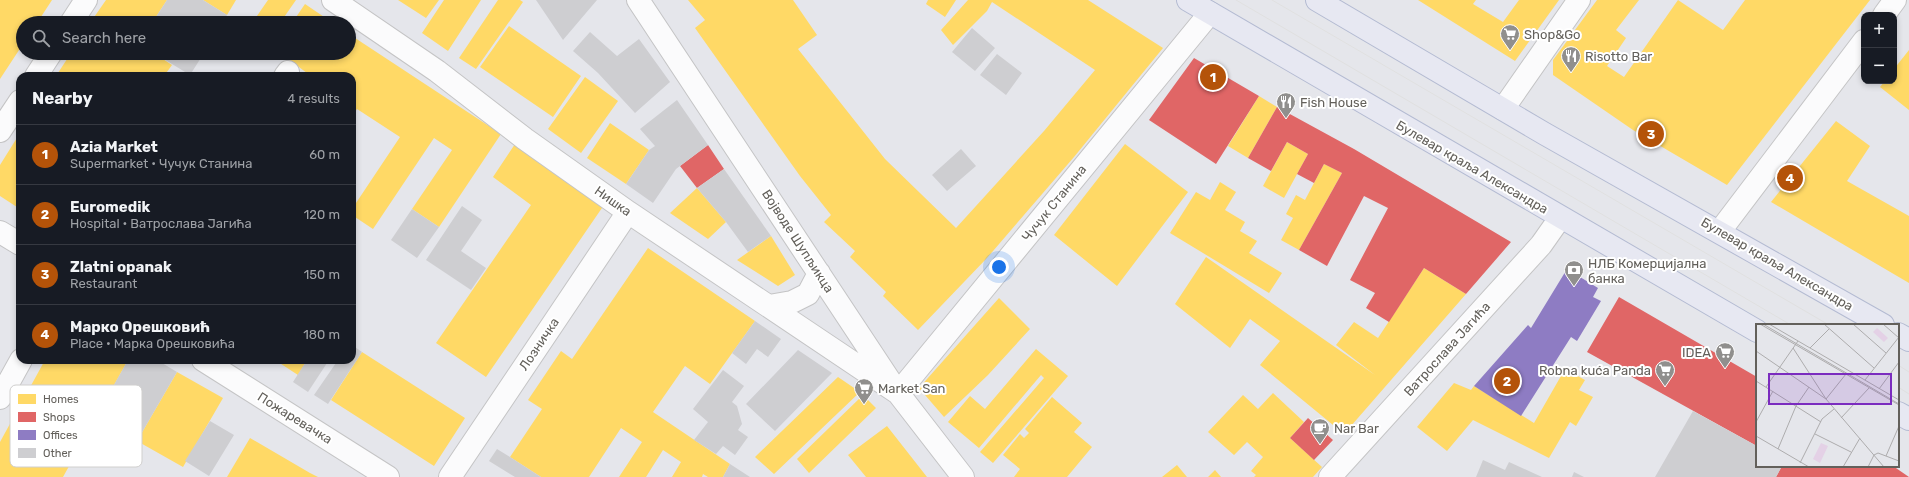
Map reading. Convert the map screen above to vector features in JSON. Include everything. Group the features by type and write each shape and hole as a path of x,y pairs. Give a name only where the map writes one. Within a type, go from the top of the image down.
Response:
{"main road":[{"name":"Булевар краља Александра","path":"1188,0 1560,218 1756,330"},
{"name":"Булевар краља Александра","path":"1317,0 1503,109 1881,324"},
{"path":"1899,335 1909,340"},
{"path":"1899,414 1909,420"}],"street":[{"path":"76,16 86,0"},
{"name":"Нишка","path":"333,0 437,72 525,139 628,212 898,393"},
{"name":"Војводе Шупљикца","path":"638,0 898,393 963,477"},
{"path":"1503,109 1579,0"},
{"path":"1886,12 1895,0"},
{"name":"Чучук Станина","path":"898,393 1210,13"},
{"path":"1720,232 1861,45"},
{"path":"39,72 46,60"},
{"path":"0,131 16,106"},
{"name":"Лозничка","path":"450,477 628,212"},
{"name":"Ватрослава Јагића","path":"1330,477 1541,245 1560,218"},
{"path":"0,232 16,242"},
{"path":"769,306 792,302 808,294 819,273"},
{"path":"0,398 19,364"},
{"name":"Пожаревачка","path":"209,364 388,477"}],"building: Homes":[{"path":"0,0 52,0 42,16 16,16 16,55 0,79"},
{"path":"106,0 167,0 157,16 95,16"},
{"path":"203,0 236,0 227,15"},
{"path":"268,0 296,0 285,16 257,16"},
{"path":"398,0 439,0 426,18"},
{"path":"444,0 481,0 448,51 422,33"},
{"path":"498,0 520,0 523,2 476,69 459,58"},
{"path":"688,0 793,0 817,35 798,49 885,159 956,228 1044,131 1095,70 992,2 987,11 953,45 941,30 968,0 1088,0 1163,48 1074,157 987,258 918,330 883,296 886,292 850,257 855,251 824,222 831,215 800,176 695,28 705,20"},
{"path":"928,0 956,0 945,17 926,4"},
{"path":"1418,0 1476,0 1473,4 1503,22 1519,0 1559,0 1515,61"},
{"path":"1597,0 1639,0 1616,30 1626,38 1607,66 1624,77 1678,0 1723,30 1745,0 1870,0 1727,185 1633,130 1553,75 1553,60"},
{"path":"305,4 323,16 297,16"},
{"path":"509,26 581,76 553,117 480,67"},
{"path":"356,39 501,134 439,227 412,209 452,150 434,138 373,229 356,218 356,203 400,137 357,109 356,111 356,72 306,72 289,60 356,60"},
{"path":"1909,50 1909,110 1880,87 1882,84 1897,84 1897,65"},
{"path":"66,60 164,60 172,65 167,72 59,72"},
{"path":"585,77 618,101 581,153 548,129"},
{"path":"1259,96 1277,107 1248,158 1228,146"},
{"path":"1836,121 1870,146 1847,181 1909,216 1909,283 1771,202"},
{"path":"610,123 649,150 626,184 587,158"},
{"path":"16,139 16,206 0,196 0,165"},
{"path":"1287,142 1308,154 1284,198 1263,186"},
{"path":"515,144 604,205 486,377 436,343 531,205 493,177"},
{"path":"1125,144 1188,192 1117,286 1054,235"},
{"path":"1324,164 1342,173 1299,250 1281,240 1293,218 1286,214 1296,195 1305,200"},
{"path":"1220,182 1236,192 1225,210 1245,222 1240,231 1257,241 1249,253 1282,273 1269,293 1170,233 1196,192 1210,200"},
{"path":"697,188 726,222 708,239 670,213"},
{"path":"771,236 795,275 778,286 737,260"},
{"path":"648,248 755,321 710,384 685,366 653,412 730,464 723,477 708,477 703,474 702,477 672,477 681,462 663,450 646,477 619,477 642,442 621,428 589,477 541,477 510,457 542,409 528,400 561,351 572,359"},
{"path":"1206,257 1375,375 1336,345 1354,322 1378,338 1424,268 1466,294 1344,434 1260,365 1280,341 1250,319 1230,348 1175,304"},
{"path":"999,298 1030,329 988,375 944,417 919,388"},
{"path":"1036,349 1068,376 993,463 980,452 1044,378 1041,375 979,448 948,422 970,396 985,409"},
{"path":"362,352 465,418 434,466 331,400 354,364 356,364 356,361"},
{"path":"43,364 126,364 114,385 31,385"},
{"path":"281,364 305,364 298,375"},
{"path":"1565,369 1585,380 1579,390 1593,397 1576,426 1570,422 1549,458 1473,420 1447,451 1417,427 1454,383 1471,390 1474,386 1534,423"},
{"path":"177,372 223,398 183,467 142,444 142,432"},
{"path":"838,377 860,392 774,474 755,457"},
{"path":"1273,393 1304,422 1290,438 1322,467 1313,477 1254,477 1256,475 1251,471 1263,457 1247,442 1234,455 1208,432 1243,395 1258,409"},
{"path":"863,395 876,408 809,473 797,459"},
{"path":"1052,397 1082,423 1074,432 1092,447 1067,477 1014,477 1020,469 1003,455 1020,434 1024,438 1029,433 1025,429"},
{"path":"10,424 10,467 69,467 63,477 0,477 0,442"},
{"path":"887,426 927,477 866,477 848,455"},
{"path":"250,438 310,473 318,477 227,477"},
{"path":"1177,465 1187,477 1162,477"},
{"path":"1215,470 1221,477 1208,477"}],"building: Shops":[{"path":"1194,58 1259,96 1216,164 1149,120"},
{"path":"1277,107 1354,149 1511,242 1466,294 1424,268 1389,322 1366,308 1375,293 1350,280 1388,208 1364,196 1327,266 1299,250 1342,173 1324,164 1314,183 1297,174 1308,154 1287,142 1271,171 1248,158"},
{"path":"708,145 724,169 697,188 680,166"},
{"path":"1619,297 1756,376 1755,445 1587,352"},
{"path":"1308,418 1333,440 1314,460 1290,438"},
{"path":"1781,467 1894,467 1909,477 1776,477"}],"building: Offices":[{"path":"1567,269 1598,288 1593,297 1601,301 1577,341 1571,337 1521,416 1474,386 1528,325 1531,328"}],"building: Other":[{"path":"167,0 203,0 227,15 226,16 157,16"},
{"path":"536,0 597,0 563,40"},
{"path":"972,28 995,48 975,71 952,52"},
{"path":"590,32 617,56 639,39 670,82 635,113 598,73 573,51"},
{"path":"997,54 1022,73 1006,95 980,75"},
{"path":"165,60 200,60 192,72 185,72"},
{"path":"677,100 708,145 676,169 653,203 626,184 649,150 655,146 640,129"},
{"path":"961,149 976,166 947,191 932,175"},
{"path":"724,169 771,236 748,252 726,222 697,188"},
{"path":"462,206 482,220 461,251 486,268 471,290 426,260"},
{"path":"412,209 439,227 417,258 391,240"},
{"path":"755,321 781,339 768,357 757,349 746,364 732,353"},
{"path":"356,348 362,352 356,361"},
{"path":"798,350 832,373 775,431 746,404"},
{"path":"126,364 164,364 177,372 142,432 142,385 114,385"},
{"path":"304,364 326,364 308,392 293,382"},
{"path":"335,364 354,364 328,404 314,395"},
{"path":"723,370 744,386 732,402 737,406 742,424 738,430 748,437 735,455 723,446 716,454 694,440 708,422 693,409"},
{"path":"1693,411 1755,445 1756,443 1756,467 1781,467 1776,477 1655,477"},
{"path":"210,421 234,435 209,476 185,461"},
{"path":"497,449 541,477 515,477 489,461"},
{"path":"1483,460 1505,470 1509,462 1542,477 1476,477"},
{"path":"730,464 750,477 723,477"},
{"path":"1574,472 1584,477 1572,477"}],"tram line":[{"path":"1236,0 1789,324"},
{"path":"1272,0 1827,324"},
{"path":"1899,366 1909,372"},
{"path":"1899,388 1909,394"}],"place":[{"name":"Shop&Go","path":"1510,51"},
{"name":"Risotto Bar","path":"1571,73"},
{"name":"Azia Market","path":"1213,77"},
{"name":"Fish House","path":"1286,119"},
{"name":"Zlatni opanak","path":"1651,134"},
{"name":"Марко Орешковић","path":"1790,178"},
{"name":"НЛБ Комерцијална банка","path":"1574,287"},
{"name":"IDEA","path":"1725,369"},
{"name":"Euromedik","path":"1507,381"},
{"name":"Robna kuća Panda","path":"1665,387"},
{"name":"Market San","path":"864,405"},
{"name":"Nar Bar","path":"1320,445"}]}
